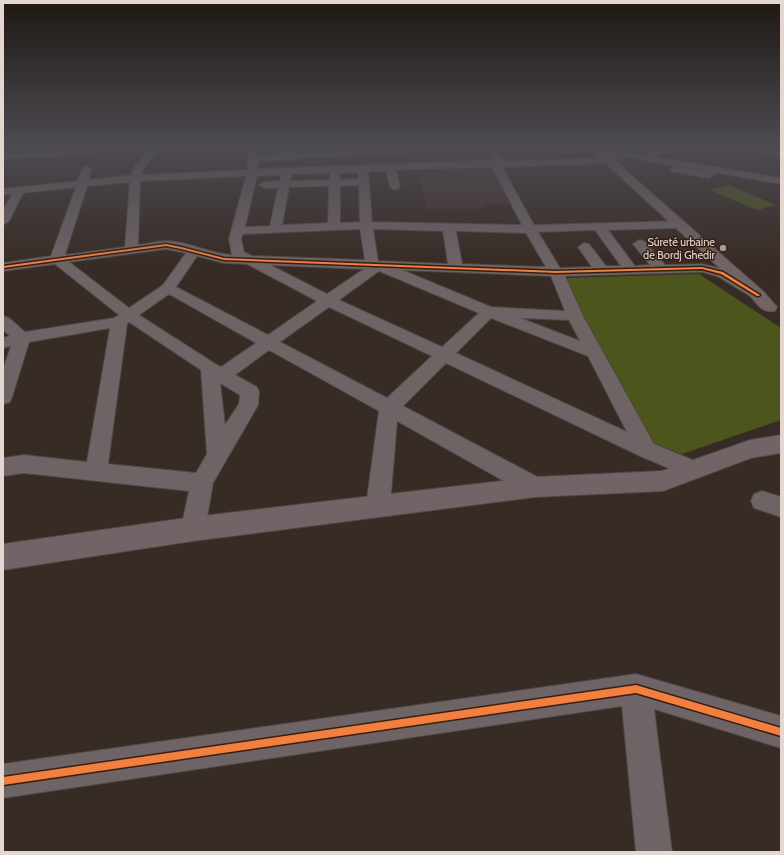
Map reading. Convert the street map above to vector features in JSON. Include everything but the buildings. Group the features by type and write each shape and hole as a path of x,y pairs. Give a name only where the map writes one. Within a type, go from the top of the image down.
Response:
{"main road":[{"path":"638,185 678,224 732,273 776,306"},
{"path":"732,273 776,306"},
{"path":"3,557 193,529 536,487 663,481 692,469 750,449 781,444"}],"street":[{"path":"3,192 73,185"},
{"path":"57,260 81,185"},
{"path":"131,249 135,185"},
{"path":"269,185 250,186 236,235 238,254 253,260 329,301 647,450 692,469"},
{"path":"275,229 285,185"},
{"path":"334,226 335,185"},
{"path":"364,185 366,225 375,265"},
{"path":"510,185 530,229 556,272 594,352 647,450"},
{"path":"3,221 19,191"},
{"path":"3,267 166,245 206,253 222,247 236,235 275,229 366,225 530,229 678,224"},
{"path":"449,227 456,268"},
{"path":"599,227 631,270"},
{"path":"639,244 661,269"},
{"path":"584,247 602,271"},
{"path":"194,251 204,256 224,259 556,272 702,268 714,270 776,306"},
{"path":"3,343 22,338 124,319 168,288 194,251"},
{"path":"57,260 124,319 250,392 248,405 202,482 193,529"},
{"path":"216,371 268,343 329,301 375,265"},
{"path":"375,265 489,312 594,352"},
{"path":"168,288 536,487"},
{"path":"378,506 389,408 444,355 489,312 576,316"},
{"path":"96,470 124,319"},
{"path":"3,321 22,338"},
{"path":"3,397 22,338"},
{"path":"216,371 218,454"},
{"path":"3,467 24,464 96,470 202,482"},
{"path":"3,781 636,689 781,732"},
{"path":"636,689 654,852"}],"shaded area":[{"path":"421,185 504,185 515,204 482,204 483,209 427,209"}],"green space":[{"path":"729,185 776,205 757,210 710,190"},
{"path":"699,274 781,328 781,420 682,454 652,443 562,278"}],"cycle path":[{"path":"3,267 166,245 224,259 556,272 702,268 722,273 758,295"},
{"path":"3,781 636,689 781,732"}],"place":[{"name":"Sûreté urbaine de Bordj Ghedir","path":"723,248"}]}
